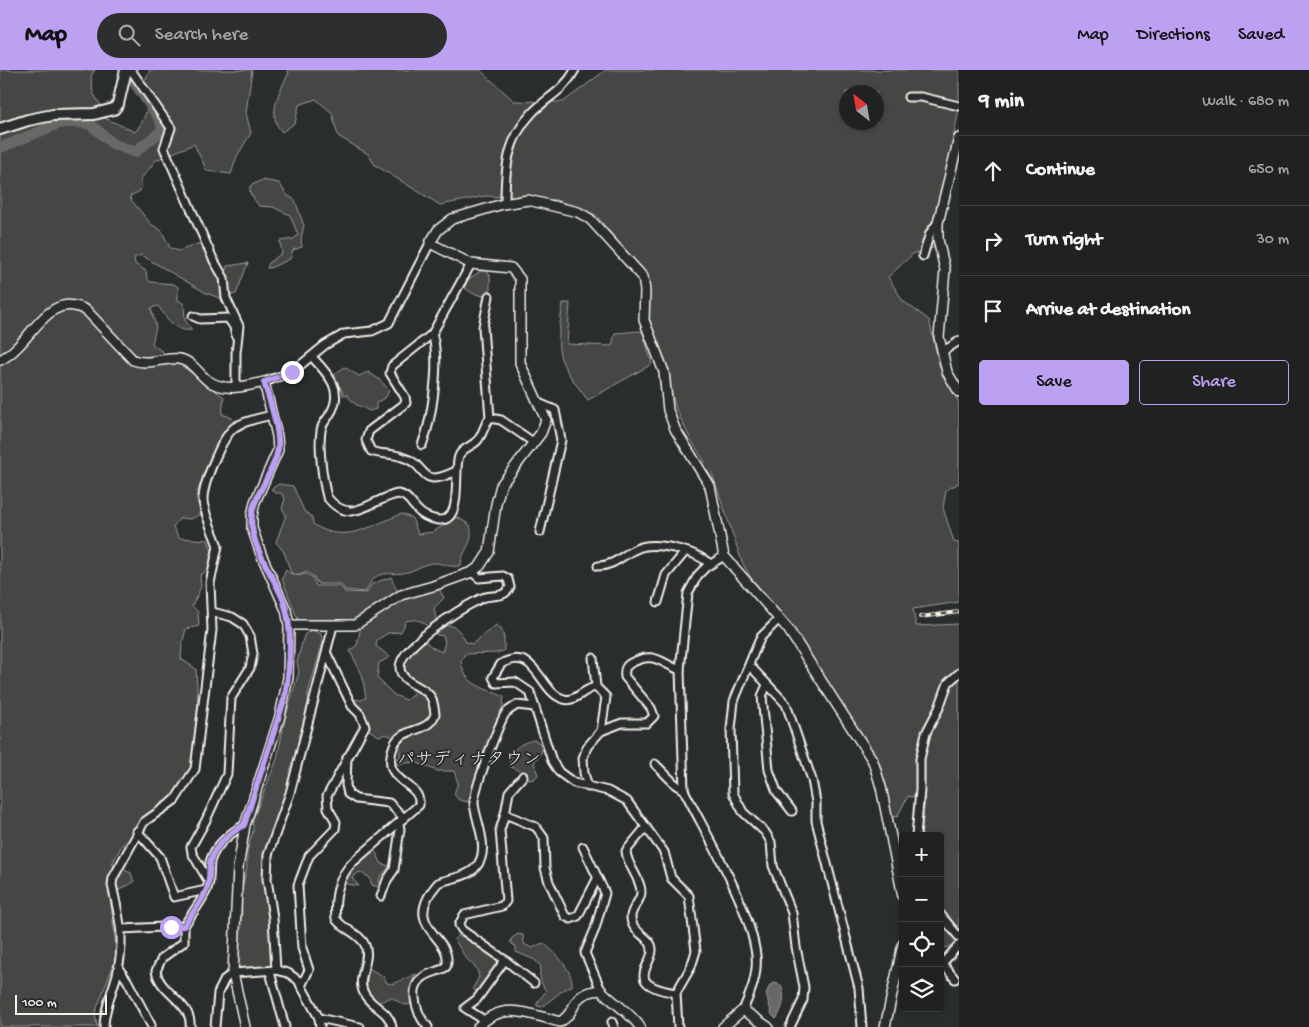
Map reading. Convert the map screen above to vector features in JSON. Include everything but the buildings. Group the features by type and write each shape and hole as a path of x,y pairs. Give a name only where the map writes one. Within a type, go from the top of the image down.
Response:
{"main road":[{"path":"0,129 28,120 53,115 94,114 114,109 118,104 126,70"}],"street":[{"path":"131,70 171,128 164,148 212,259 224,278 227,300 239,326 236,340"},
{"path":"505,203 505,177 508,152 513,138 532,113 568,84 575,70"},
{"path":"908,97 959,106"},
{"path":"959,138 938,222 938,239 945,270 939,337 947,372 959,392"},
{"path":"0,360 13,352 50,311 69,304 87,311 133,360 143,363 174,359 184,360 215,384 224,388 236,388 264,382 292,372 334,338 344,334 372,332 389,323 430,243 438,230 452,219 505,203 528,200 583,214 597,224 643,277 645,291 644,320 664,372 668,410 676,429 710,486 724,556 779,619 805,653 873,760 899,855"},
{"path":"923,256 930,233 938,222"},
{"path":"289,626 333,626 361,623 401,595 472,572 480,566 489,552 496,504 501,485 541,433 546,420 541,404 520,363 520,279 511,268 471,264 430,243"},
{"path":"456,471 440,479 432,478 405,457 371,451 366,440 370,431 406,403 405,397 390,373 392,366 432,334 471,264"},
{"path":"312,356 334,382 336,391 332,411 320,432 327,498 335,506 347,511 362,510 394,494 402,494 408,498 418,514 442,520 454,511 456,471 461,453 476,442 490,418 483,327 489,296"},
{"path":"193,316 200,319 228,318 234,328 236,340 236,388"},
{"path":"422,445 431,418 435,350 432,334"},
{"path":"942,352 959,341"},
{"path":"245,1027 233,973 238,868 244,825 285,697 288,678 289,626 283,601 261,554 252,528 255,502 278,450 277,436 264,382"},
{"path":"540,532 561,440 555,410 541,404"},
{"path":"104,1027 107,1007 118,969 122,929 112,885 113,878 138,831 149,816 180,795 196,769 212,630 210,582 218,553 218,546 203,502 210,475 215,459 232,429 246,422 272,415"},
{"path":"490,418 500,420 533,442"},
{"path":"598,566 612,564 646,545 655,545 685,552 700,557 710,564"},
{"path":"658,602 666,575 685,552"},
{"path":"723,1027 743,1010 750,996 755,981 756,957 750,928 684,790 680,670 688,593 698,575 710,564 724,556"},
{"path":"392,1027 388,1016 368,999 362,988 366,952 364,943 339,923 336,914 338,889 344,872 419,806 419,796 414,788 398,779 392,769 395,743 405,735 431,724 435,714 429,694 410,682 402,674 402,660 416,642 442,623 479,599 501,595 510,587 508,579 503,576 479,578 472,572"},
{"path":"209,882 192,853 191,846 206,820 226,774 231,698 250,668 254,654 250,636 243,624 232,616 212,612"},
{"path":"779,619 761,638 734,701 731,729 734,793 743,812 765,832 771,842 773,866 792,913 804,987 802,1000 790,1027"},
{"path":"285,1027 273,971 273,918 267,879 268,855 290,794 333,626"},
{"path":"301,986 309,970 302,948 298,885 309,856 334,828 336,822 328,808 327,796 364,729 365,722 352,706 327,654"},
{"path":"588,786 584,773 583,758 587,748 601,731 622,723 647,723 654,716 651,708 626,677 624,671 628,665 643,658 652,657 680,670"},
{"path":"593,658 596,687 606,697 601,731"},
{"path":"596,687 587,689 573,698 564,700 556,695 529,663 512,660 501,664 495,672 493,682 496,684 509,682 519,684 530,692 555,767 568,781 622,797 664,852 671,878 686,891 691,901 696,951 691,967 676,993 678,1027"},
{"path":"750,666 786,704 812,780 816,802 816,821 858,988 862,1027"},
{"path":"916,832 920,790 920,759 926,733 948,683 959,673"},
{"path":"767,685 762,696 769,770 777,792 792,811"},
{"path":"428,1027 418,1008 415,993 417,983 425,976 446,967 449,958 447,950 429,930 424,917 425,905 438,882 468,874 477,867 481,858 480,826 474,804 478,785 505,715 517,705 535,707"},
{"path":"347,757 346,785 348,794 356,799 389,803 402,821 394,870 387,880 381,896"},
{"path":"655,764 676,785 684,790"},
{"path":"523,776 509,792 500,830 506,901 502,906 464,915 459,925 462,930 534,983"},
{"path":"505,814 536,827 544,838 545,868 549,882 565,916 571,919 578,916 597,879"},
{"path":"190,1027 189,1015 159,982 156,971 162,958 184,942 184,926 195,911 206,890 209,882 210,862 217,847 235,830 244,825"},
{"path":"646,827 626,851 641,888 641,895 631,916 632,923 638,932 650,942 652,947 645,970 644,977 647,982 657,990 676,993"},
{"path":"138,831 160,857 174,897 206,890"},
{"path":"583,847 605,893 595,929 584,953 601,990 612,1002 630,1015 640,1027"},
{"path":"944,919 959,937"},
{"path":"122,929 184,926"},
{"path":"944,961 959,945"},
{"path":"505,960 476,999 465,1008 481,1024 498,1012 508,1010 560,1022 567,1018 576,999 589,991 601,990"},
{"path":"944,967 955,980"},
{"path":"118,969 127,980 151,1025"},
{"path":"215,1027 220,987 233,973 273,971 295,978 319,1018 320,1027"},
{"path":"885,1027 899,973"},
{"path":"743,1010 765,1026"},
{"path":"319,1018 356,1027"}],"shaded area":[{"path":"0,70 95,70 91,76 93,93 102,107 103,117 135,132 147,109 148,96 143,84 150,70 252,70 246,113 251,133 237,156 231,174 207,171 194,144 156,160 140,180 142,185 140,191 130,196 131,200 151,224 162,231 170,248 179,251 200,243 204,245 217,276 225,274 227,266 248,263 236,294 220,298 206,293 141,255 134,258 135,264 146,271 150,282 174,284 178,287 178,300 184,304 185,320 192,330 176,327 158,306 151,308 156,327 152,344 224,397 222,414 232,418 235,423 228,430 214,452 196,495 201,514 191,519 180,518 173,527 179,538 208,540 213,554 208,570 200,575 201,587 192,606 198,612 199,626 186,629 182,644 181,659 196,669 198,705 194,767 184,784 168,801 145,818 131,839 122,845 112,864 131,873 134,882 110,895 117,956 95,1013 97,1027 0,1027"},
{"path":"287,70 480,70 514,101 563,102 606,70 959,70 959,108 944,187 933,220 934,248 914,253 888,277 903,301 929,320 939,364 959,403 959,483 946,490 943,508 954,542 959,543 959,602 913,609 916,626 959,624 959,926 954,927 956,943 946,948 944,947 944,832 921,832 925,800 923,796 908,796 897,817 891,816 877,766 846,711 829,688 792,627 752,580 742,562 712,473 691,440 676,409 665,368 647,323 639,280 624,249 596,215 556,200 486,196 440,205 375,165 368,154 338,136 332,113 316,99 299,105 295,123 282,132 277,126 275,111 276,102 289,73"},
{"path":"262,180 279,183 287,195 295,200 304,226 301,238 302,247 293,250 290,259 270,268 267,268 269,263 282,253 280,241 294,239 298,235 290,215 273,207 259,206 250,193 250,186"},
{"path":"481,271 485,271 490,275 490,291 483,296 472,293 465,288 467,280"},
{"path":"563,303 570,303 567,344 612,346 615,333 640,331 643,333 652,364 588,400 563,365 560,355 559,334"},
{"path":"344,367 359,376 368,372 380,380 389,390 386,397 376,403 376,409 369,411 356,405 347,395 343,395 334,375"},
{"path":"279,484 293,486 304,511 312,517 313,524 324,530 335,533 357,531 401,514 412,518 418,534 433,532 457,517 470,525 470,542 461,565 451,566 431,563 408,572 383,574 374,579 366,592 345,590 341,584 318,584 314,577 307,572 299,575 291,573 284,552 276,542 286,515 282,508 285,499 281,493 275,493 271,489"},
{"path":"286,570 296,575 306,574 313,578 316,586 340,586 345,592 367,593 372,584 391,577 398,593 359,620 299,622 282,579"},
{"path":"439,589 444,598 434,608 436,620 433,625 428,627 418,620 406,621 401,632 388,633 377,640 376,646 390,657 379,663 377,678 394,695 406,700 414,695 400,677 395,664 416,651 418,645 426,642 442,652 445,642 443,636 437,635 435,631 445,626 453,626 460,632 466,642 472,644 496,625 501,628 504,638 504,651 465,654 461,661 466,676 471,681 504,697 501,717 491,734 488,753 480,768 469,802 459,800 454,794 458,783 454,771 437,771 415,762 397,764 400,754 400,742 388,735 379,736 362,726 360,718 346,706 346,702 352,699 361,700 366,698 362,674 350,651 357,645 361,626 406,596"},
{"path":"312,630 321,634 323,642 308,693 309,717 285,801 270,837 263,864 274,964 269,967 240,968 236,962 242,911 240,897 247,867 247,851 253,831 253,819 277,759 285,719 299,672 297,662 303,639 305,634"},
{"path":"534,740 540,743 542,751 534,763 538,775 534,779 529,780 520,771 509,766 511,756 516,748"},
{"path":"374,849 382,864 390,866 380,877 378,887 372,885 369,877 359,872 352,878 359,886 346,884 342,881 355,862 364,854"},
{"path":"518,934 523,935 524,944 532,948 543,943 553,951 570,974 572,980 572,986 563,990 542,1007 537,1006 537,1003 546,991 540,979 541,967 535,960 516,952 516,947 511,943 511,939"},
{"path":"457,936 462,936 498,957 500,962 480,990 475,991 473,988 479,977 477,969 466,958 454,939"},
{"path":"370,969 383,976 387,983 392,984 416,974 412,1004 404,1005 392,998 378,1003 374,1000 367,992 364,982 366,973"},
{"path":"774,983 781,985 783,994 782,1007 776,1019 772,1015 766,994 770,985"}],"waterway":[{"path":"0,148 60,123 77,122 90,124 113,144 135,152 164,129 132,79"}],"railway":[{"path":"920,617 959,612"}],"district":[{"name":"パサディナタウン","path":"469,758"}],"route":[{"path":"171,927 184,926 192,916 207,888 210,862 217,847 235,830 244,825 285,697 288,678 289,626 286,610 278,588 256,541 252,528 252,516 255,502 274,463 278,450 277,436 264,382 292,372"}]}
